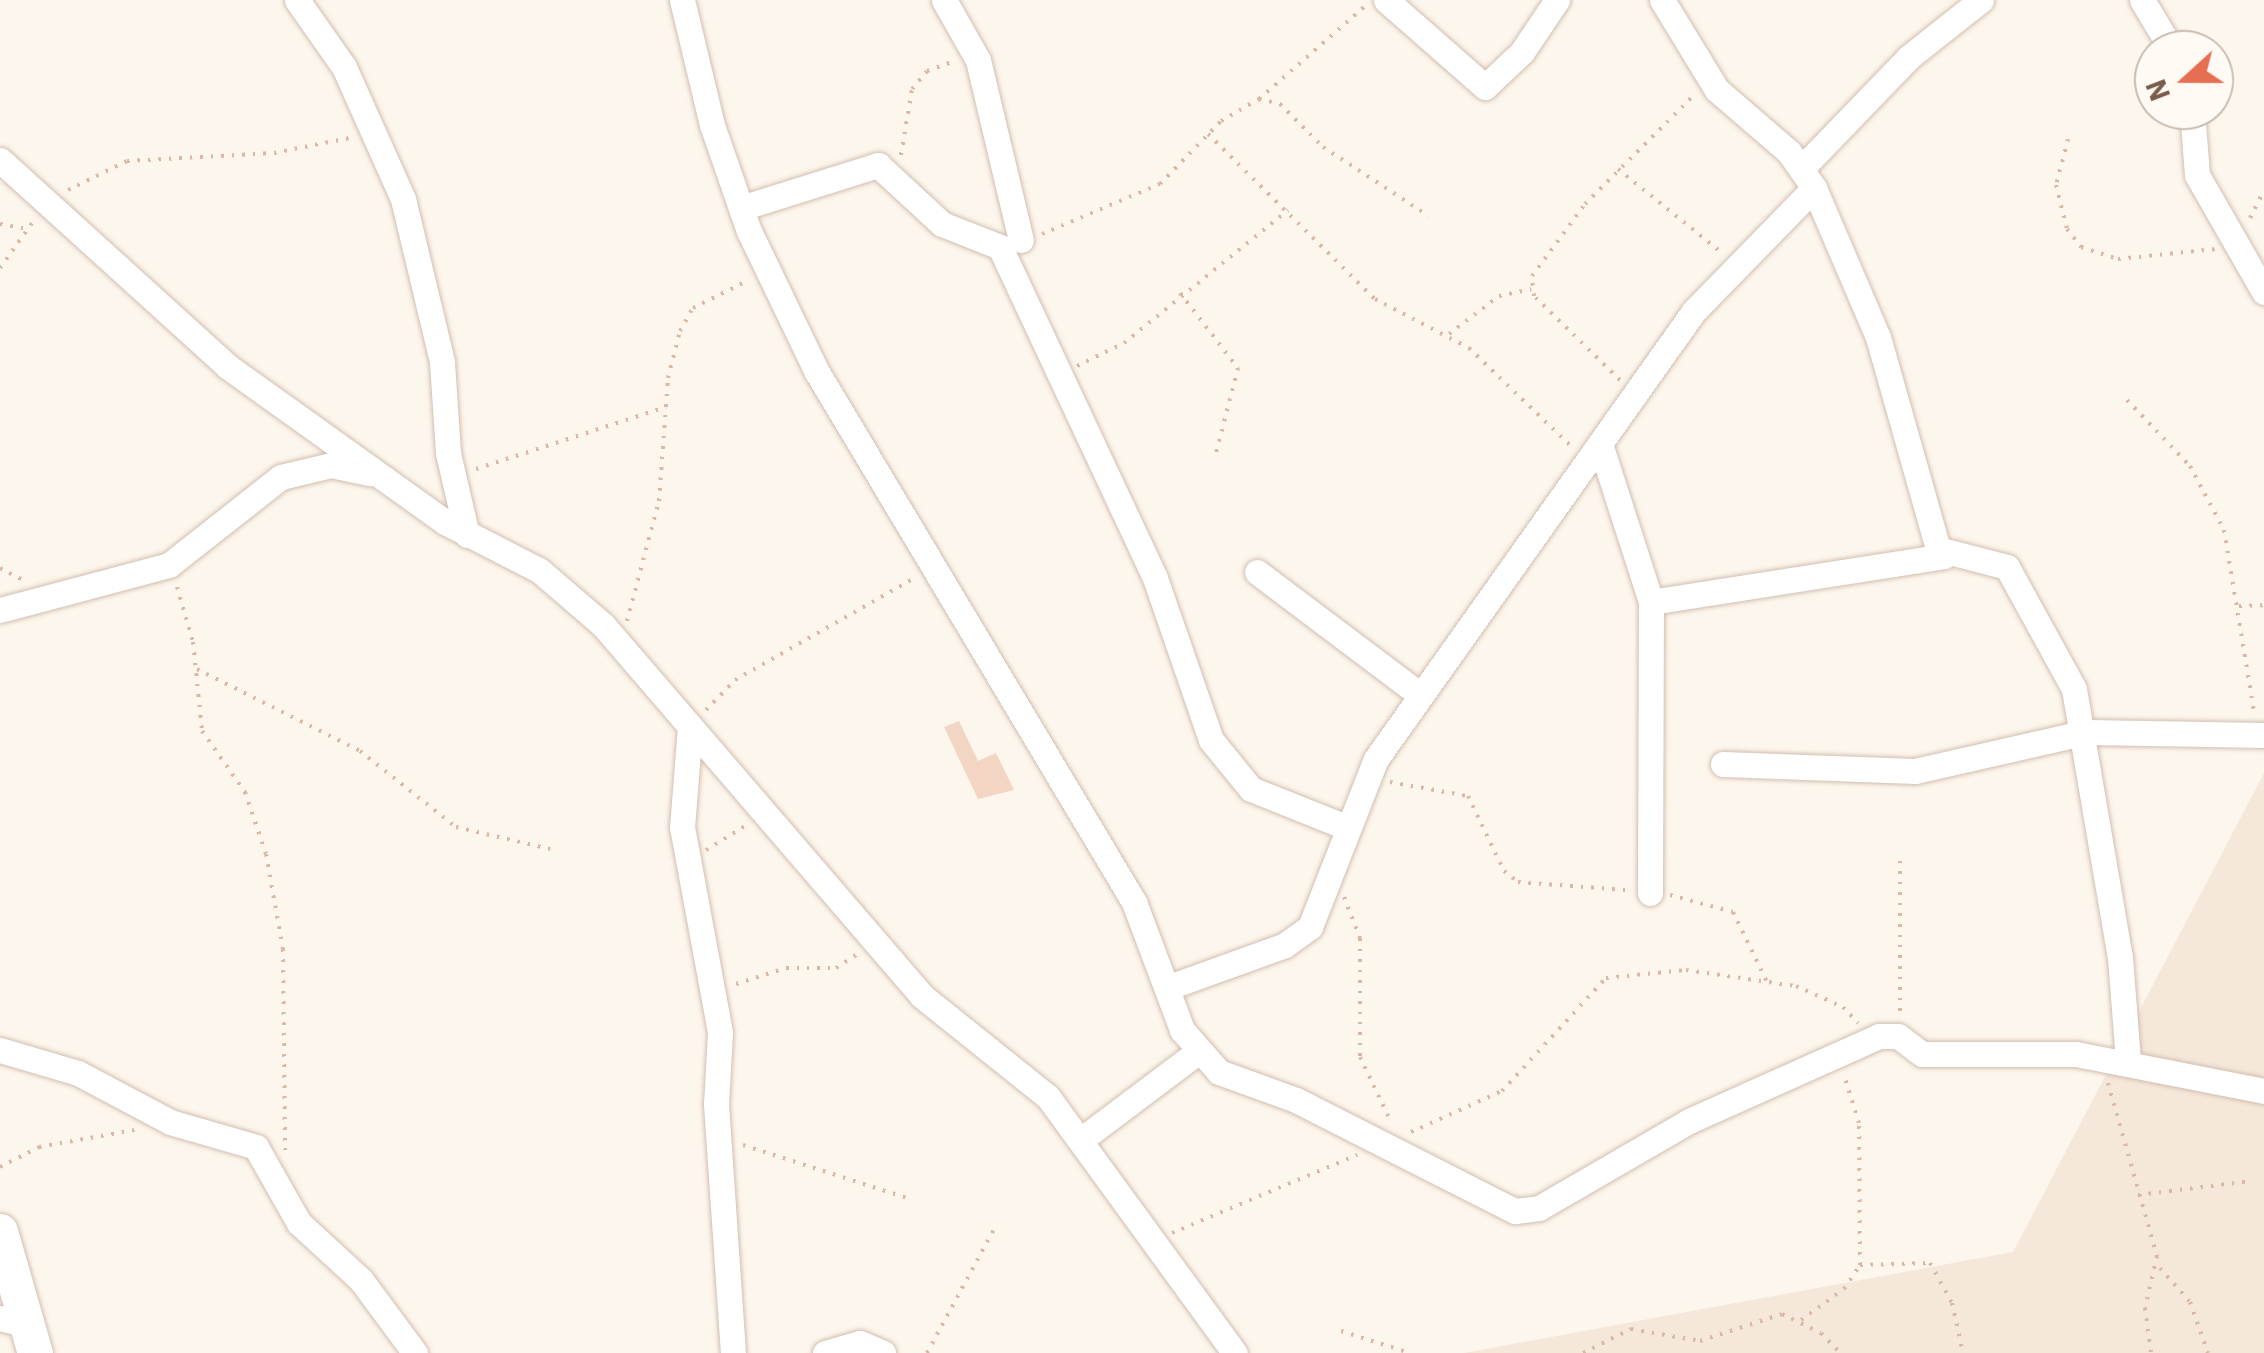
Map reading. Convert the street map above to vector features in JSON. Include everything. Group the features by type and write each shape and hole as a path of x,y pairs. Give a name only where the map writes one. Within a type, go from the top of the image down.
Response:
{"street":[{"path":"297,0 376,131 403,198 442,362 453,478 467,535"},
{"path":"682,0 741,208 767,272 933,566 1134,902 1196,1054 1219,1072 1296,1100 1466,1192 1515,1210 1539,1208 1689,1121 1837,1055 1855,1042 1898,1036 1922,1054 2116,1059 2264,1091"},
{"path":"944,0 978,60 1022,240"},
{"path":"1386,0 1486,86 1522,52 1557,0"},
{"path":"1662,0 1717,90 1808,178 1858,279 1944,556"},
{"path":"1168,988 1298,938 1329,884 1365,780 1420,695 1596,458 1635,397 1736,266 1909,57 1981,0"},
{"path":"2142,0 2160,30"},
{"path":"2198,130 2192,161 2264,292"},
{"path":"0,160 50,200 170,321 377,474 467,535 538,570 622,651 955,1030 1019,1072 1082,1139 1149,1243 1235,1353"},
{"path":"741,208 878,166 899,180 942,224 1007,254 1055,377 1155,578 1193,701 1224,762 1251,790 1346,827"},
{"path":"1596,458 1651,602 1650,893"},
{"path":"0,610 169,565 282,477 331,465 377,474"},
{"path":"1651,602 1944,556 1978,556 2007,567 2023,586 2074,689 2086,732 2116,1059"},
{"path":"1257,572 1420,695"},
{"path":"690,726 680,783 687,861 715,991 718,1141 733,1353"},
{"path":"1723,764 1915,771 2086,732 2262,735"},
{"path":"0,1050 78,1074 170,1122 249,1142 311,1238 361,1280 414,1353"},
{"path":"1082,1139 1196,1054"},
{"path":"0,1231 21,1332"},
{"path":"825,1353 860,1343 883,1353"}],"path":[{"path":"1022,240 1160,184 1208,134 1260,100 1370,0"},
{"path":"899,180 912,89 942,62 978,60"},
{"path":"1531,289 1548,248 1618,169 1686,100 1717,90"},
{"path":"1260,100 1280,104 1323,147 1428,216"},
{"path":"0,268 50,200 128,161 274,153 376,131"},
{"path":"1208,134 1376,299 1415,324 1450,334 1596,458"},
{"path":"2068,138 2056,185 2067,229 2081,247 2132,258 2199,244 2245,253 2264,190"},
{"path":"1618,169 1736,266"},
{"path":"1055,377 1124,343 1180,293 1288,210"},
{"path":"0,224 28,229"},
{"path":"622,651 660,501 673,355 693,308 767,272"},
{"path":"1450,334 1499,296 1531,289"},
{"path":"1531,289 1635,397"},
{"path":"1180,293 1238,368 1215,458"},
{"path":"2127,400 2190,466 2229,543 2262,735"},
{"path":"453,478 666,407"},
{"path":"169,565 198,669 206,740 256,813 283,949 288,1102 279,1184"},
{"path":"690,726 735,680 933,566"},
{"path":"2238,606 2264,606"},
{"path":"198,669 360,751 456,827 550,849"},
{"path":"1365,780 1468,796 1504,871 1518,882 1722,902 1743,926 1767,982"},
{"path":"687,861 766,812"},
{"path":"1898,1036 1900,862"},
{"path":"1329,884 1355,915 1360,938 1364,1073 1382,1110 1404,1134 1502,1091 1606,978 1686,970 1767,982 1826,997 1862,1028"},
{"path":"715,991 786,968 842,966 873,940"},
{"path":"1802,1320 1844,1289 1860,1265 1860,1123 1837,1055"},
{"path":"2116,1059 2138,1195 2159,1266 2190,1302 2208,1353"},
{"path":"0,1167 39,1147 170,1122"},
{"path":"718,1141 792,1155 907,1198"},
{"path":"1149,1243 1380,1144"},
{"path":"2138,1195 2251,1181"},
{"path":"928,1353 994,1229"},
{"path":"1860,1265 1930,1263 1952,1303 1963,1353"},
{"path":"2151,1353 2145,1308 2159,1266"},
{"path":"1584,1353 1631,1329 1688,1342 1768,1315 1802,1320 1840,1353"},
{"path":"1341,1332 1410,1353"}],"shaded area":[{"path":"2264,773 2264,1353 1464,1353 2013,1252"}],"building":[{"path":"959,721 978,761 996,753 1014,790 978,799 944,727"}]}
